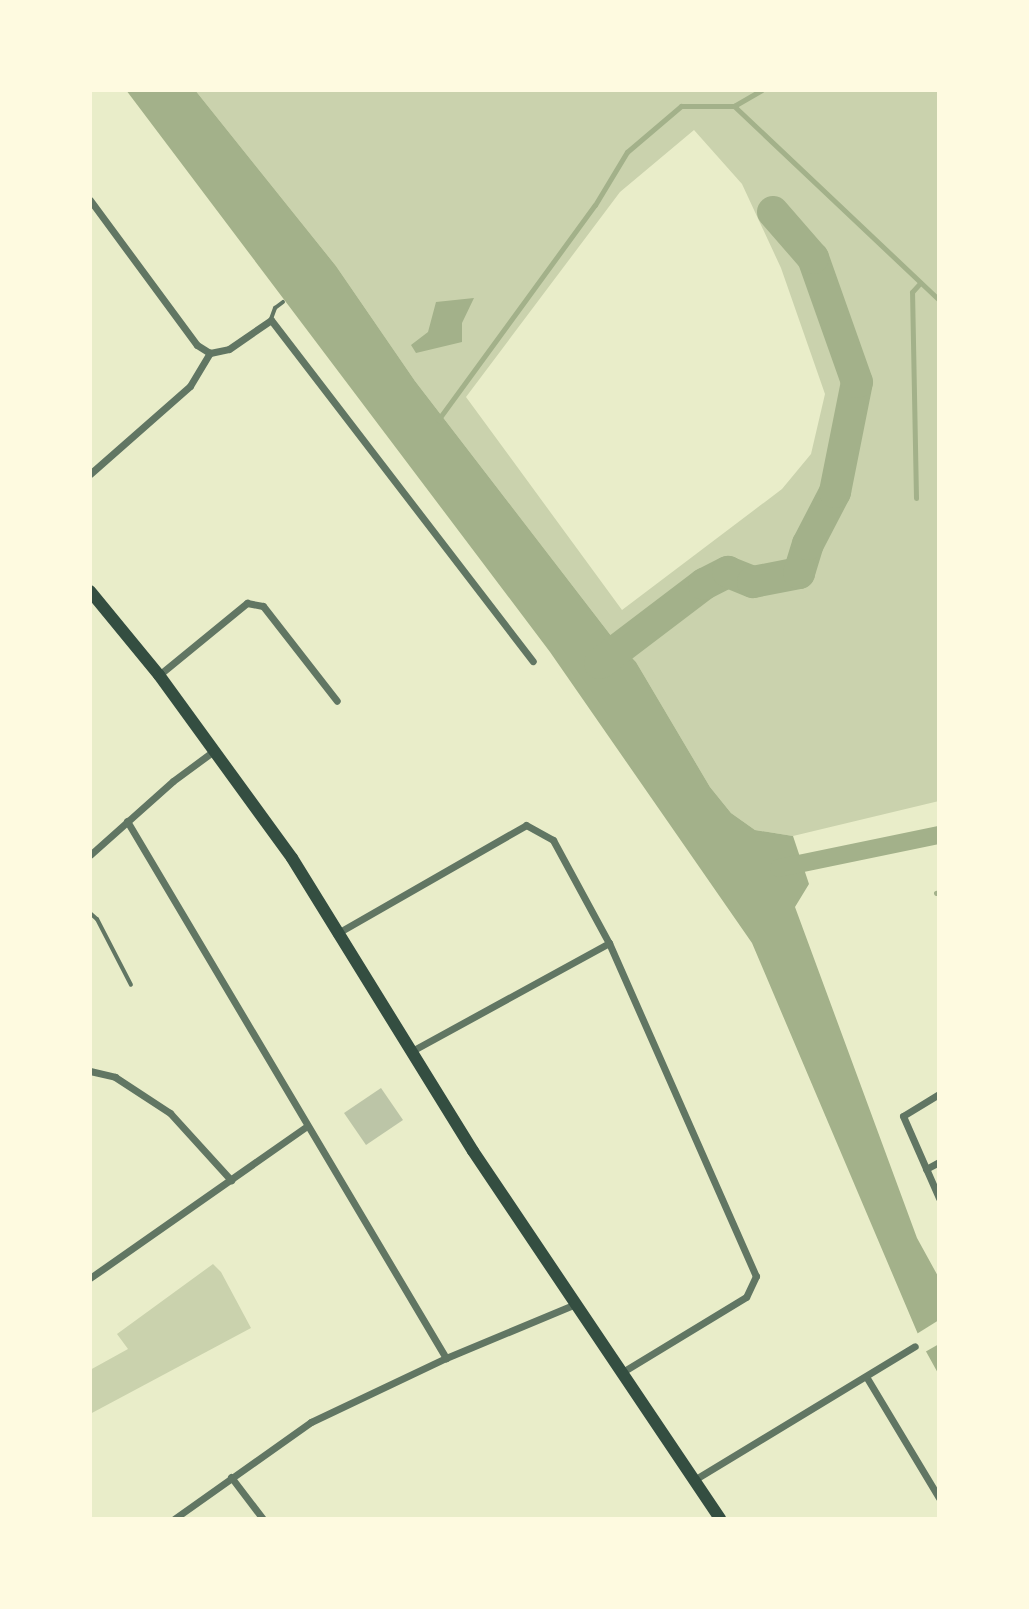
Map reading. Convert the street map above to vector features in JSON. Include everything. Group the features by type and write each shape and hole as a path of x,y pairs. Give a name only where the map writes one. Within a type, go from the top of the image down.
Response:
{"main road":[{"path":"90,591 159,675 292,858 410,1052 720,1519"}],"street":[{"path":"90,200 197,345 210,353 229,349 271,320 533,661"},
{"path":"90,474 190,386 210,353"},
{"path":"159,675 247,603 263,606 337,701"},
{"path":"90,855 215,750"},
{"path":"127,821 446,1358"},
{"path":"336,934 526,825 553,840 609,943 756,1276 746,1297 621,1373"},
{"path":"410,1052 609,943"},
{"path":"90,1071 115,1077 170,1113 231,1180"},
{"path":"939,1094 903,1116 939,1198"},
{"path":"90,1278 307,1126"},
{"path":"926,1169 939,1162"},
{"path":"174,1519 311,1422 446,1358 576,1304"},
{"path":"694,1480 867,1378 915,1346"},
{"path":"867,1378 939,1498"},
{"path":"231,1477 263,1519"}],"lane":[{"path":"271,320 275,308 283,302"},
{"path":"90,913 97,919 131,985"}],"shaded area":[{"path":"126,90 195,90 336,266 415,381 612,637 636,662 710,787 731,813 755,830 793,836 809,884 795,907 917,1238 939,1278 939,1375 923,1346 752,943 550,652"},
{"path":"195,90 939,90 939,801 793,836 755,830 731,813 710,787 636,662 612,637 415,381 336,266","holes":["694,130 742,184 781,268 825,394 811,454 782,489 622,610 466,397 620,192"]},
{"path":"474,298 462,323 462,342 416,353 411,345 428,332 436,302"},
{"path":"213,1264 221,1272 251,1328 90,1414 90,1370 128,1349 117,1334"}],"pier":[{"path":"939,1320 939,1344 925,1352 915,1335"}],"building":[{"path":"381,1088 403,1120 366,1145 344,1113"}],"waterway":[{"path":"438,420 595,205 627,152 681,106 734,106 762,90"},
{"path":"734,106 939,300"},
{"path":"600,663 704,584 728,572 753,582 799,573 808,544 835,492 857,382 813,258 773,212"},
{"path":"916,498 912,292 920,283"},
{"path":"779,868 939,835"}]}
